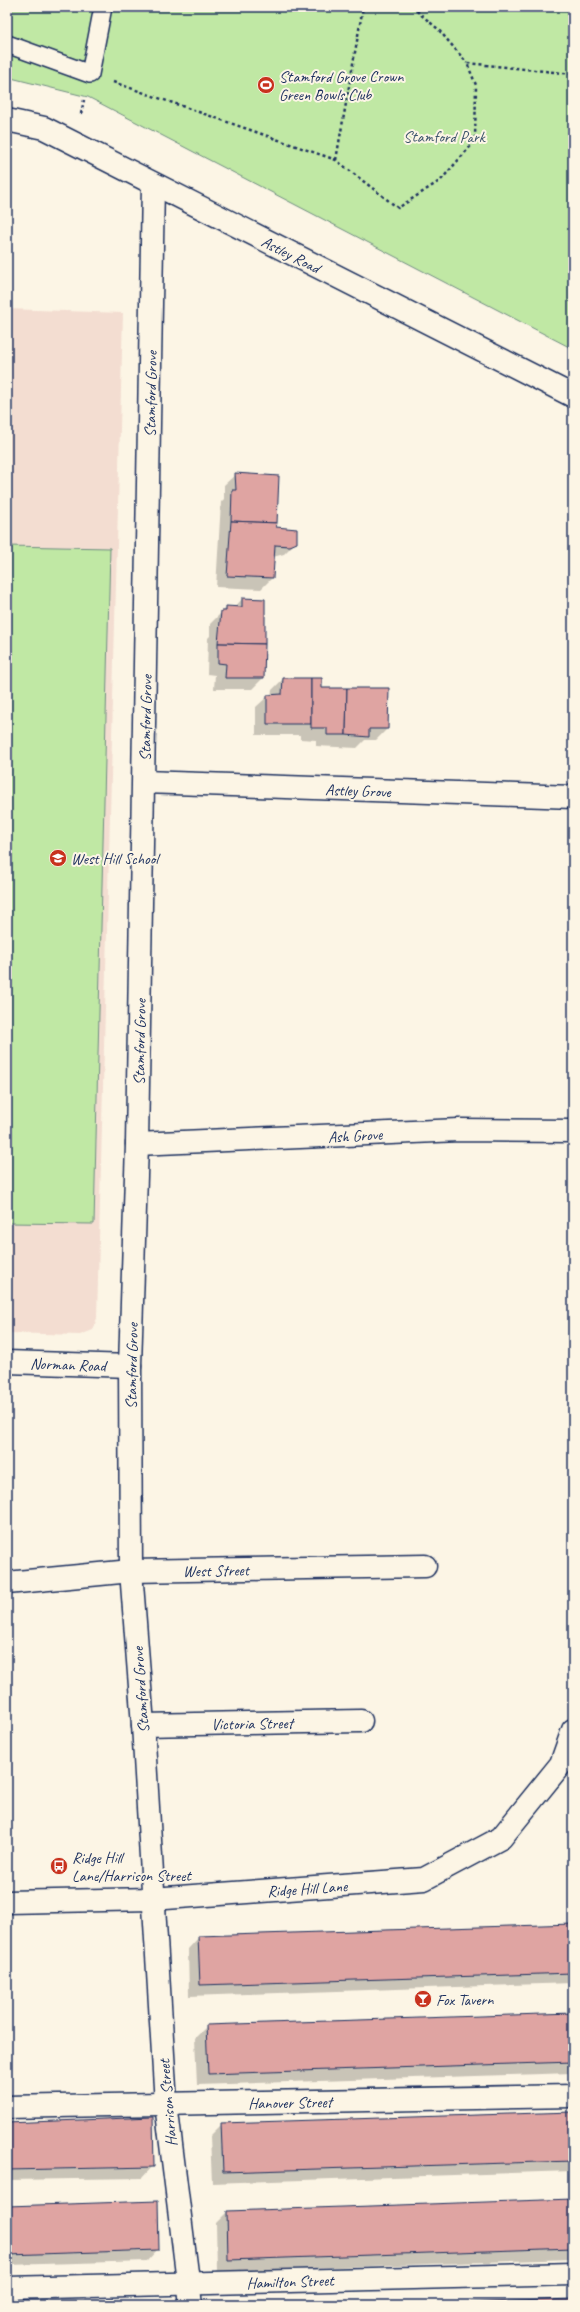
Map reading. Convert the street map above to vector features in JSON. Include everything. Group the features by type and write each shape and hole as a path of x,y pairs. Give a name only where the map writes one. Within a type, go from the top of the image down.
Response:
{"street":[{"name":"Astley Road","path":"7,120 44,128 573,396"},
{"name":"Stamford Grove","path":"152,1899 143,1725 131,1571 130,1366 137,1144 153,184"},
{"name":"Astley Grove","path":"144,782 573,797"},
{"name":"Ash Grove","path":"137,1144 459,1130 573,1131"},
{"name":"Norman Road","path":"7,1362 130,1366"},
{"name":"West Street","path":"7,1583 131,1571 425,1566"},
{"name":"Victoria Street","path":"143,1725 362,1721"},
{"name":"Ridge Hill Lane","path":"7,1902 152,1899 424,1880 501,1838 567,1766 573,1730"},
{"name":"Harrison Street","path":"152,1899 166,2104 190,2294"},
{"name":"Hanover Street","path":"7,2106 573,2096"},
{"name":"Hamilton Street","path":"7,2288 190,2294 573,2274"}],"lane":[{"path":"7,44 90,74 103,7"}],"path":[{"path":"336,160 363,7"},
{"path":"75,144 90,74 336,160 398,208 441,180 475,141 476,85 467,63 438,29 412,7"},
{"path":"467,63 573,74"}],"shaded area":[{"name":"West Hill School","path":"7,309 123,313 97,1318 93,1330 80,1335 7,1333"}],"green space":[{"name":"Stamford Park","path":"7,7 573,7 573,349 88,97 7,77"},
{"name":"West Hill School","path":"7,546 110,548 94,1224 7,1223"}],"building":[{"path":"235,473 279,476 277,523 231,521 232,490 236,490"},
{"path":"231,521 277,523 276,527 297,529 297,543 290,546 275,545 273,578 227,576"},
{"path":"242,598 265,599 265,644 218,643 221,611 226,611 226,606 242,607"},
{"path":"218,643 265,644 264,678 225,678 226,664 218,663"},
{"path":"283,678 311,678 311,724 267,724 267,695 282,694"},
{"path":"311,678 322,678 322,688 347,688 346,735 327,735 327,728 311,728"},
{"path":"347,688 389,688 388,729 369,729 369,737 346,735"},
{"path":"573,1924 573,1973 200,1985 198,1936"},
{"path":"573,2013 573,2062 208,2074 206,2025"},
{"path":"573,2112 573,2161 223,2172 221,2123"},
{"path":"153,2117 154,2167 7,2170 7,2123"},
{"path":"573,2199 573,2248 228,2260 227,2211"},
{"path":"158,2201 159,2250 7,2255 7,2206"},
{"path":"573,2299 573,2305 402,2305"}],"place":[{"name":"Stamford Grove Crown Green Bowls Club","path":"266,85"},
{"name":"West Hill School","path":"58,858"},
{"name":"Ridge Hill Lane/Harrison Street","path":"59,1866"},
{"name":"Fox Tavern","path":"423,1999"}]}
